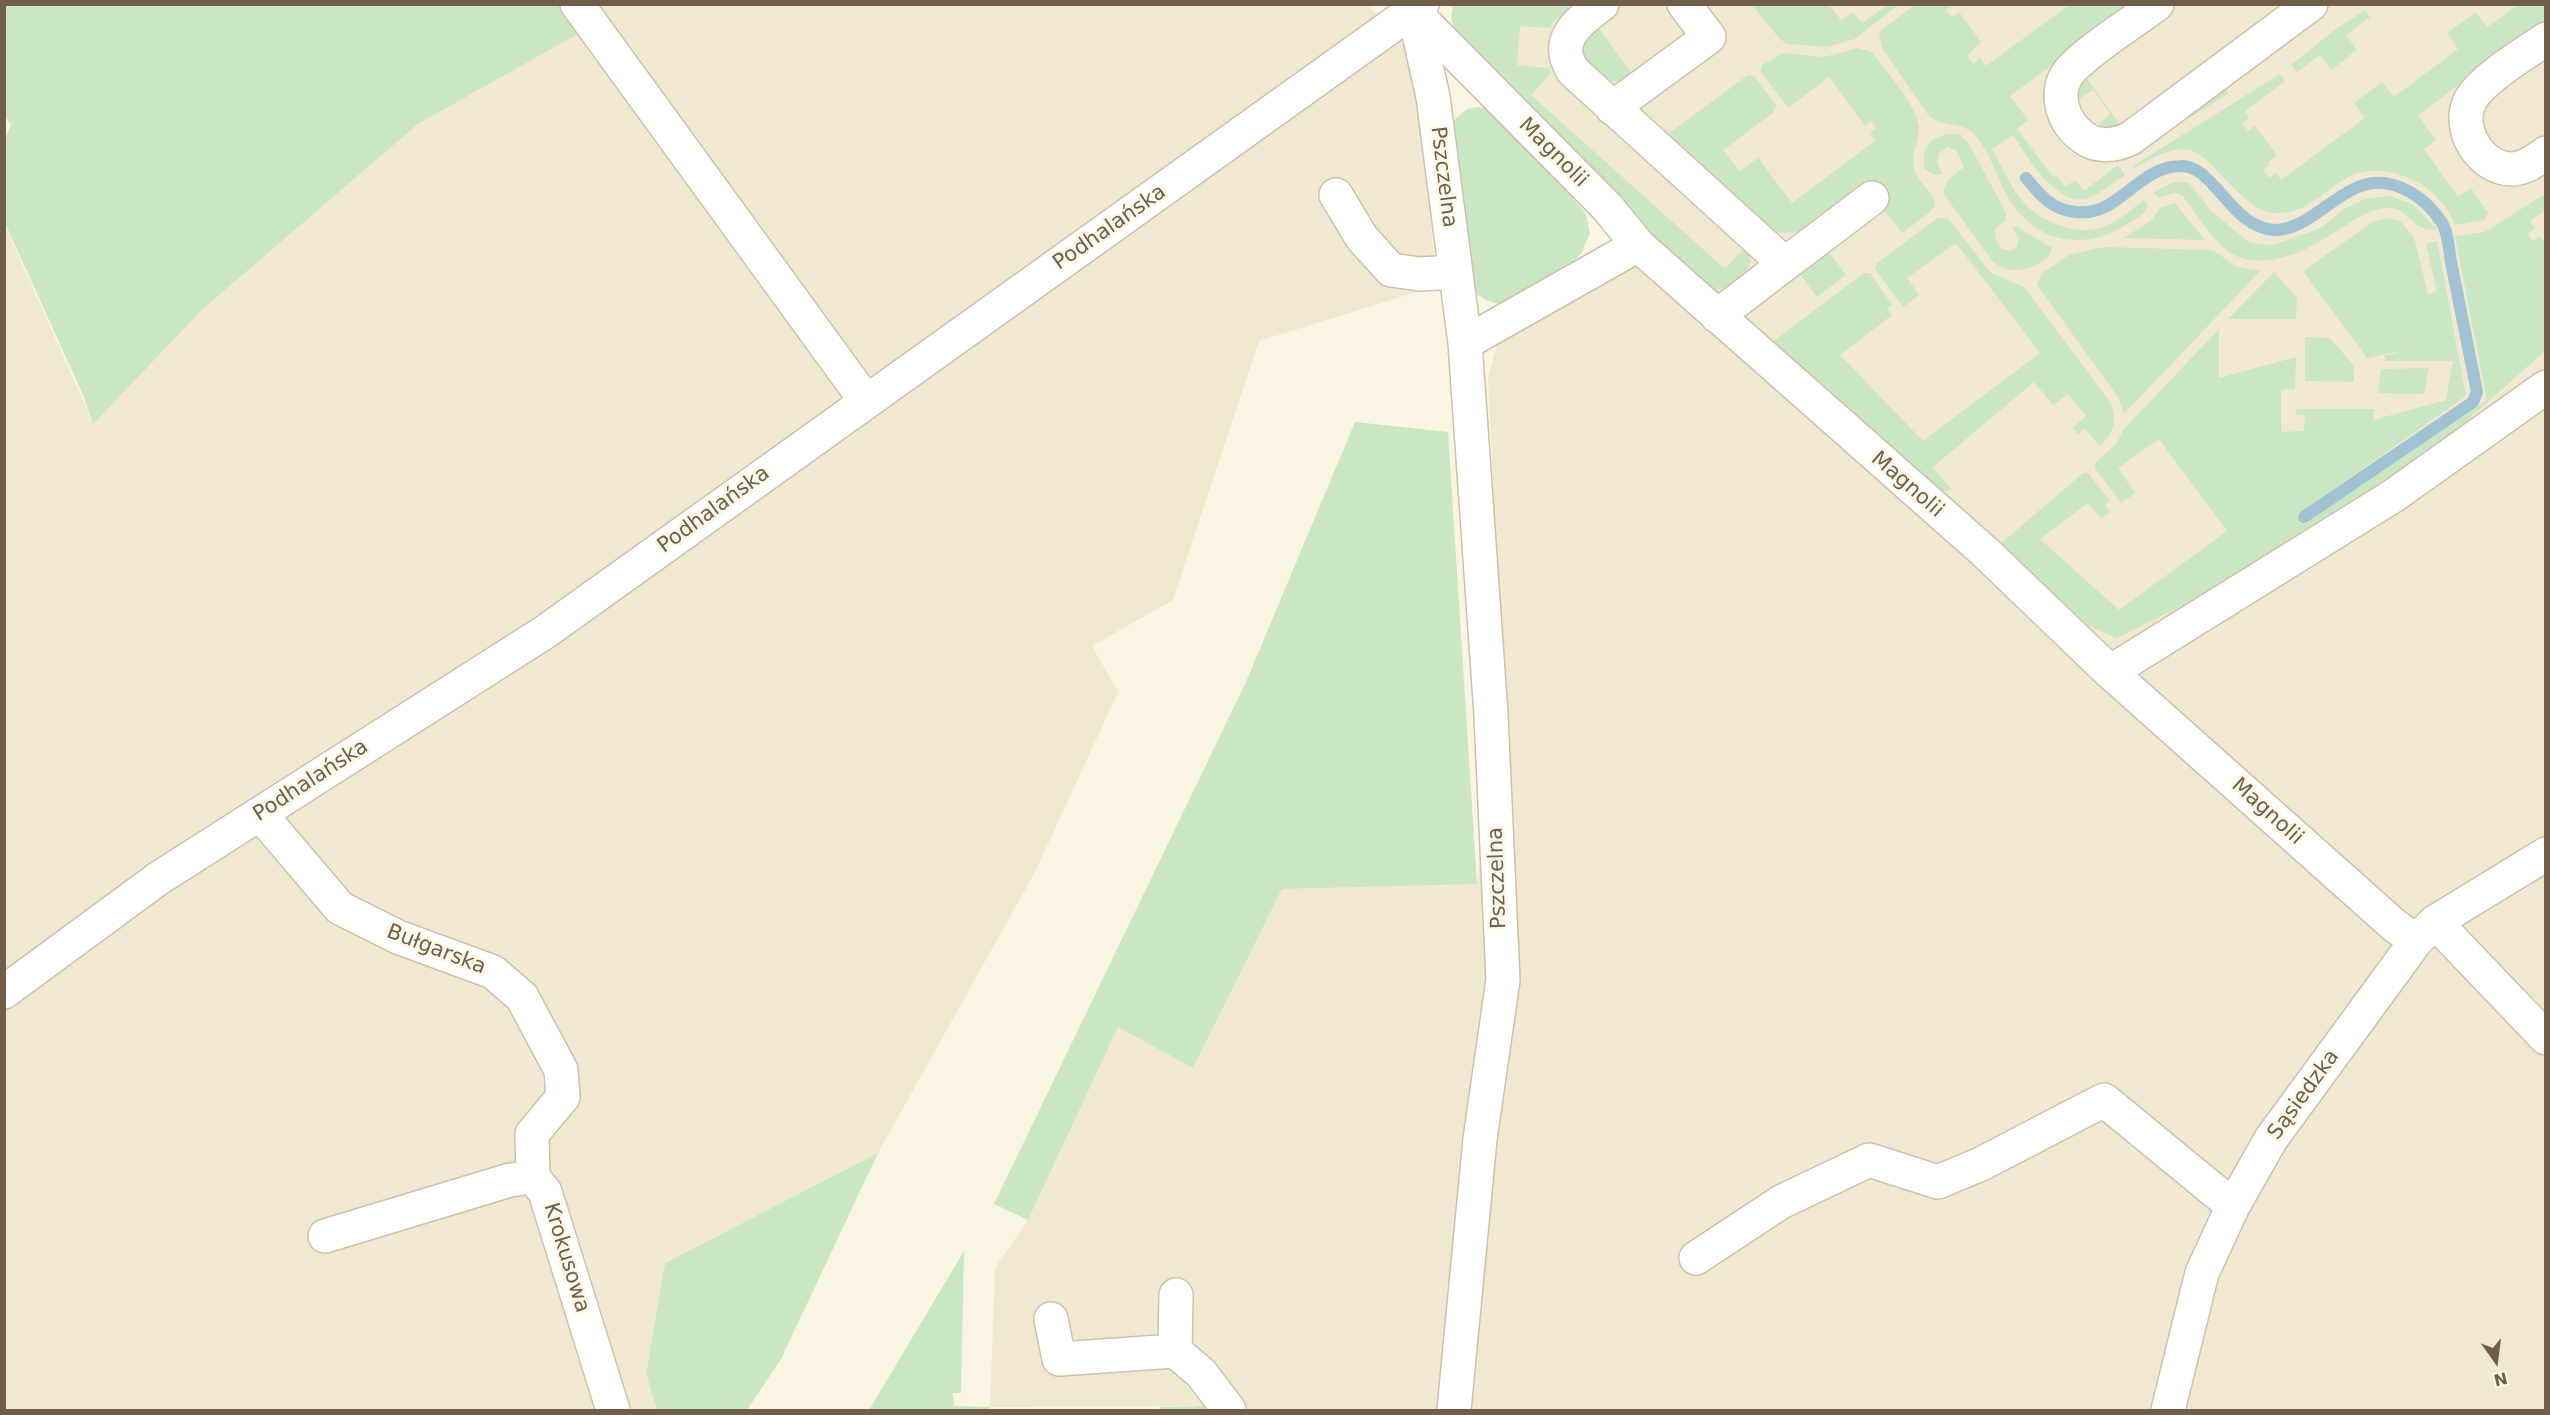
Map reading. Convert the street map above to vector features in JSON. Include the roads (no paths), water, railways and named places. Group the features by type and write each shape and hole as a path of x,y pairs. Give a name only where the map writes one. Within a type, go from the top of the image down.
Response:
{"street":[{"path":"577,4 866,401"},
{"path":"1602,4 1572,29 1565,42 1565,50 1573,71 1785,264"},
{"path":"1611,108 1709,37 1684,4"},
{"path":"2157,4 2077,64 2064,81 2061,101 2063,111 2084,139 2093,143 2114,145 2131,138 2311,4"},
{"name":"Podhalańska","path":"4,992 159,878 545,632 1417,7"},
{"name":"Magnolii","path":"1417,7 1608,208 1638,245 1985,552 2110,672 2395,926 2426,932 2546,1038"},
{"name":"Pszczelna","path":"1417,7 1433,97 1465,344 1491,715 1503,980 1480,1139 1454,1410"},
{"path":"2546,39 2475,93 2466,111 2465,121 2478,149 2489,162 2497,166 2513,169 2522,167 2546,153"},
{"path":"1336,195 1362,238 1391,270 1419,274 1455,272"},
{"path":"1717,316 1872,198"},
{"path":"1465,344 1638,245"},
{"path":"2110,672 2393,496 2546,387"},
{"name":"Bułgarska","path":"260,814 340,908 398,937 493,972 522,997 561,1070 563,1097 532,1134 533,1177"},
{"name":"Sąsiedzka","path":"2168,1410 2202,1273 2233,1206 2271,1139 2426,932 2546,854"},
{"path":"1696,1258 1781,1202 1869,1160 1938,1182 1981,1164 2104,1100 2233,1206"},
{"name":"Krokusowa","path":"325,1236 510,1180 533,1177 545,1192 613,1410"},
{"path":"1175,1351 1176,1295"},
{"path":"1051,1319 1059,1359 1175,1351 1201,1373 1229,1410"}],"waterway":[{"path":"2026,178 2053,205 2068,211 2091,212 2116,200 2152,174 2165,168 2180,166 2192,168 2203,175 2246,218 2259,226 2274,230 2296,225 2348,192 2370,183 2394,185 2406,190 2435,213 2442,223 2447,238 2477,392 2473,402 2304,517"}]}
